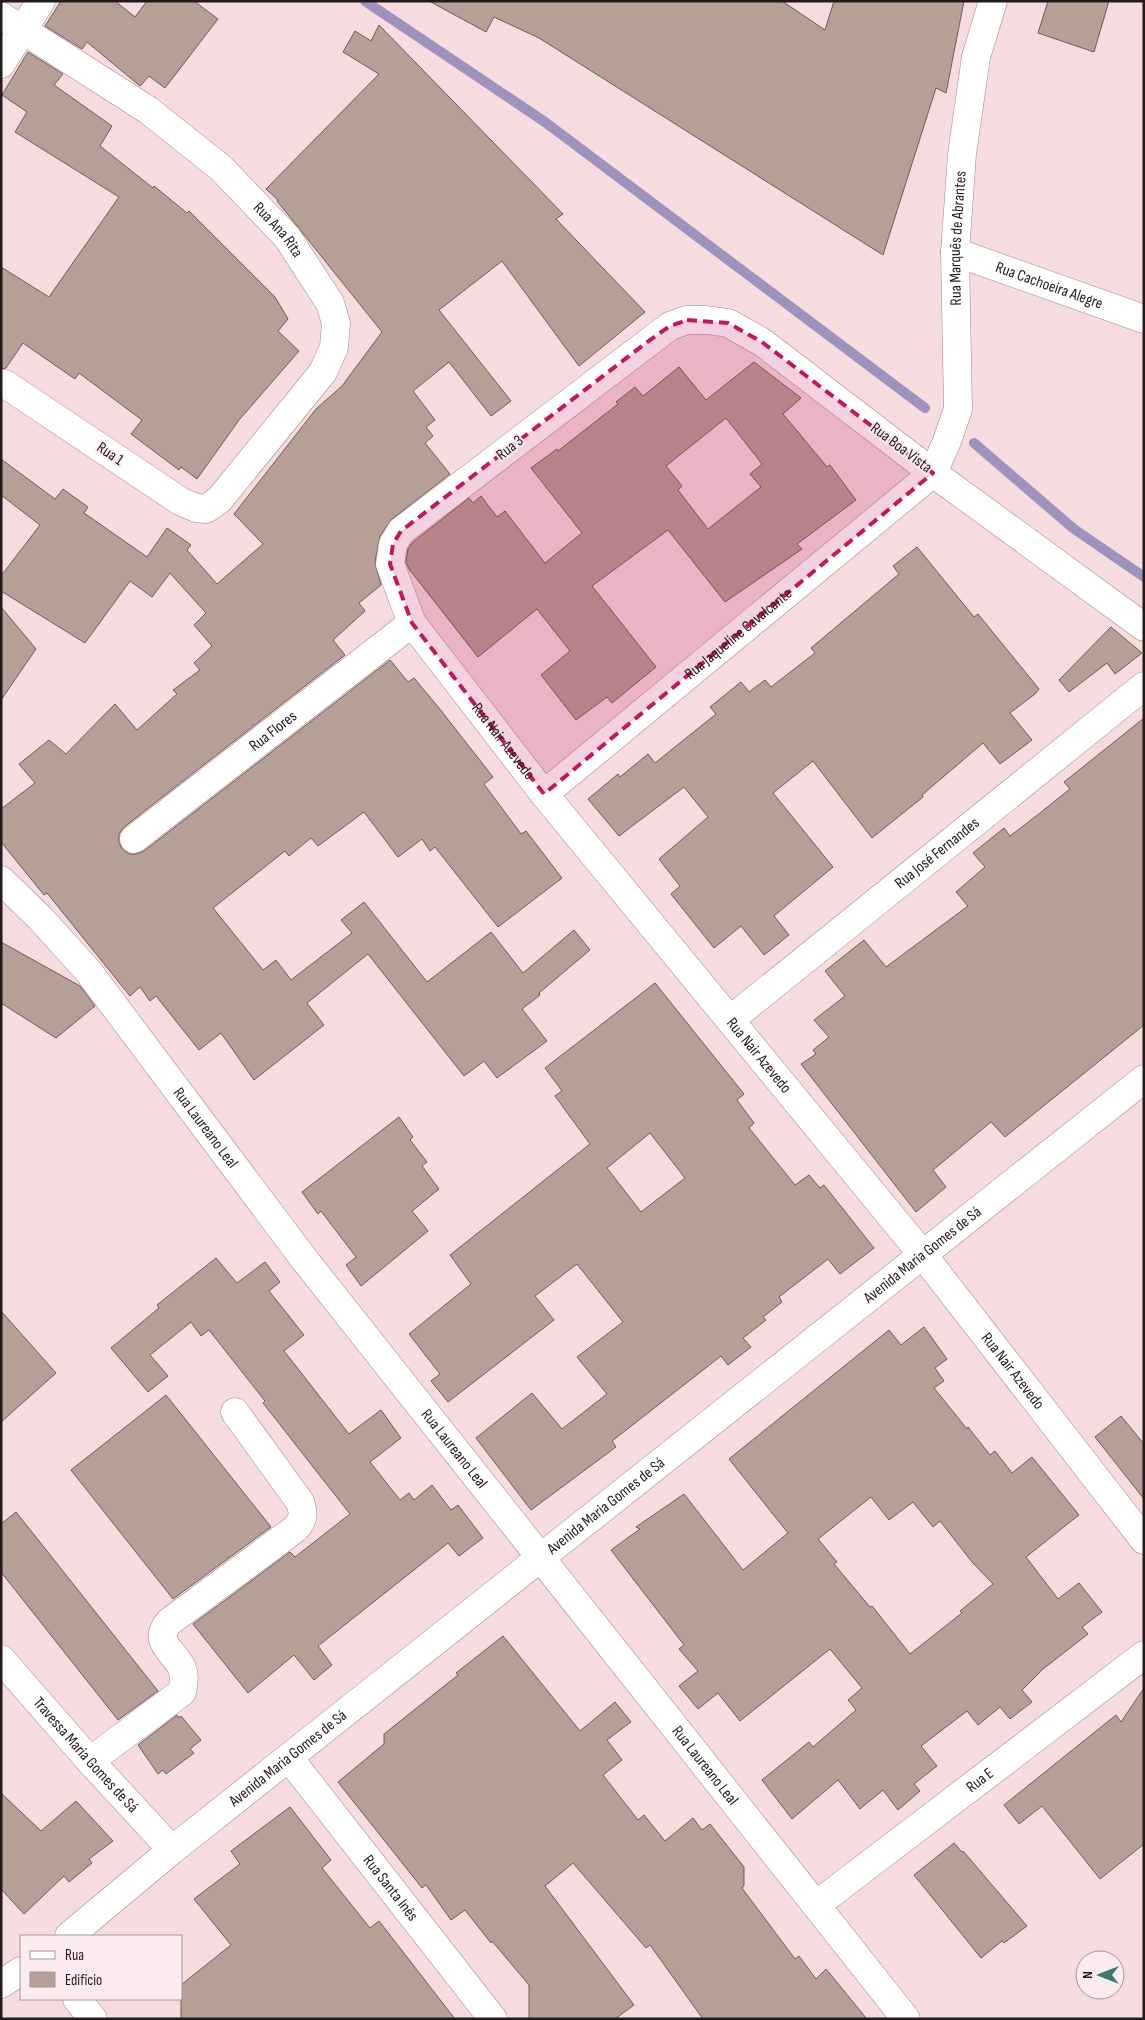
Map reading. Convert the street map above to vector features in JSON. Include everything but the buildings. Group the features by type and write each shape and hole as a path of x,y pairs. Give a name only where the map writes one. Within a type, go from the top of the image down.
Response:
{"street":[{"path":"1,64 12,23 41,1"},
{"name":"Rua Marquês de Abrantes","path":"933,473 948,441 958,409 955,252 962,154 976,57 993,1"},
{"name":"Rua Ana Rita","path":"12,23 148,110 221,168 287,237 330,303 336,323 334,346 323,372 219,500"},
{"name":"Rua Cachoeira Alegre","path":"955,252 1144,319"},
{"name":"Rua Boa Vista","path":"646,343 670,326 687,320 728,323 762,342 933,473 1144,627"},
{"name":"Rua 3","path":"390,564 393,544 401,531 646,343"},
{"name":"Rua 1","path":"5,384 180,501 196,508 206,509 219,500"},
{"name":"Rua Jaqueline Cavalcante","path":"544,794 933,473"},
{"name":"Rua Nair Azevedo","path":"390,564 412,623 544,794 923,1255 1144,1540"},
{"name":"Rua Flores","path":"134,838 412,623"},
{"name":"Rua José Fernandes","path":"730,1020 1144,686"},
{"name":"Rua Laureano Leal","path":"1,880 41,918 88,971 304,1259 906,2019"},
{"name":"Avenida Maria Gomes de Sá","path":"70,1935 172,1850 1144,1079"},
{"path":"90,1761 182,1692 184,1681 182,1669 162,1639 162,1629 302,1522 303,1511 300,1502 235,1412"},
{"name":"Rua E","path":"816,1905 1144,1655"},
{"name":"Travessa Maria Gomes de Sá","path":"1,1659 90,1761 172,1850"},
{"name":"Rua Santa Inês","path":"290,1758 493,2019"},
{"path":"1,1984 20,1972"},
{"path":"78,2000 93,2019"}],"highlighted area":[{"path":"687,320 728,323 762,342 933,473 544,794 412,623 390,564 393,544 401,531 646,343 670,326"}],"waterway":[{"path":"365,1 545,122 925,408"},
{"path":"974,443 1074,529 1144,577"}]}
